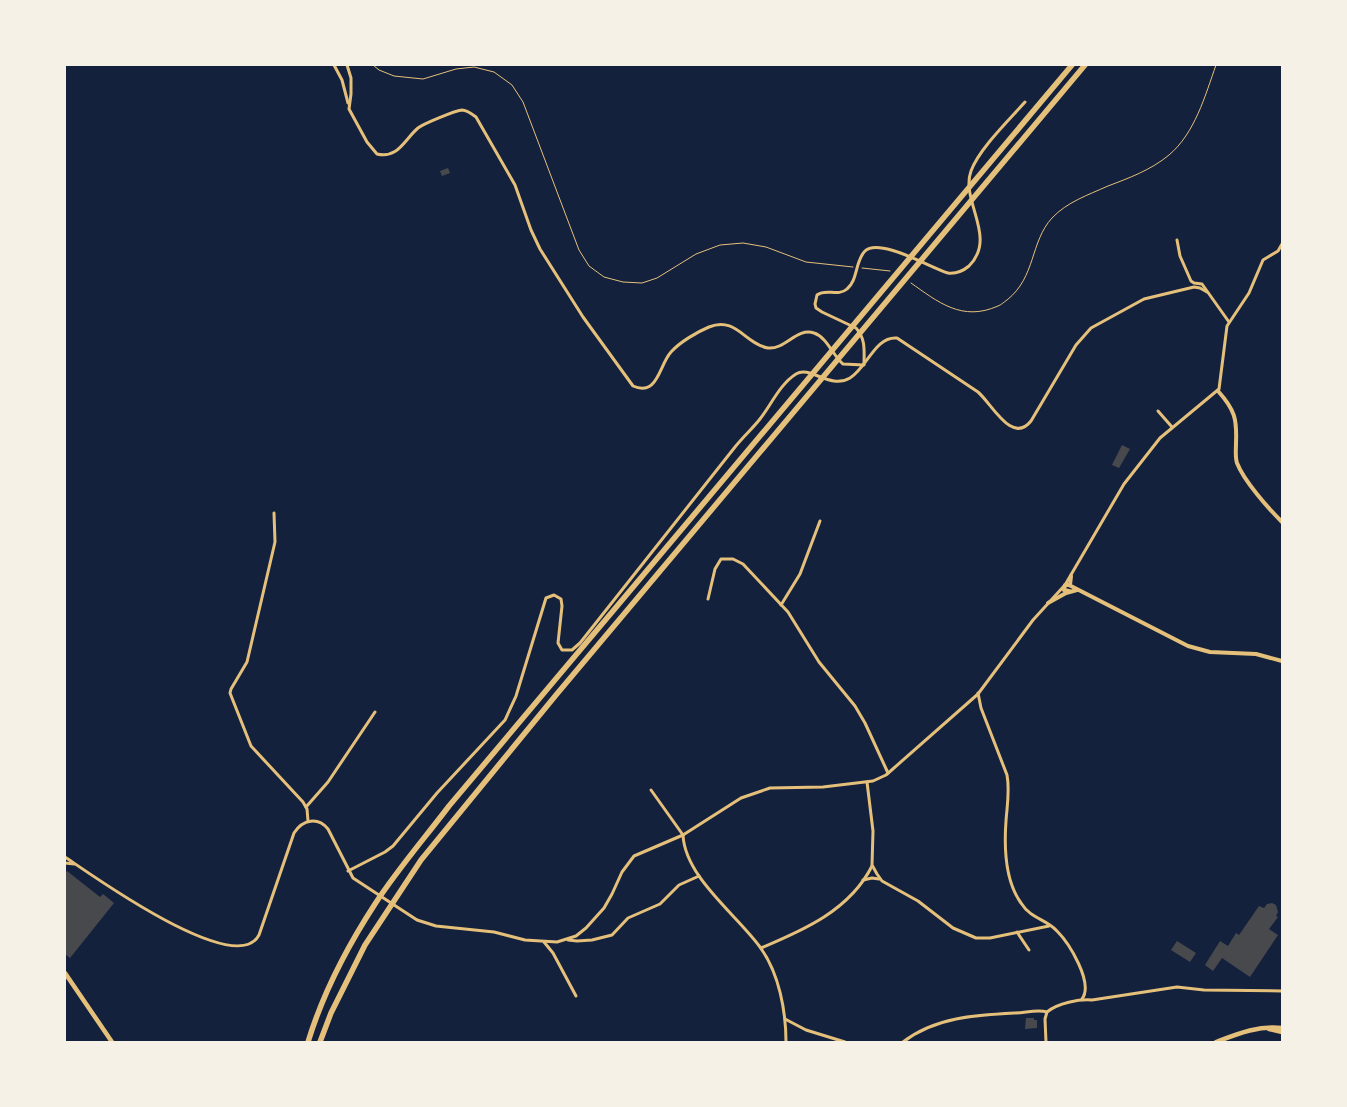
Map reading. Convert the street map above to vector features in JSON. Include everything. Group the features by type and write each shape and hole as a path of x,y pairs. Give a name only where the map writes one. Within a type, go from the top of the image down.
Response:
{"highway":[{"path":"308,1042 332,980 351,944 376,903 449,806 1072,65"},
{"path":"320,1042 331,1013 365,945 426,853 556,695 1085,65"}],"main road":[{"path":"65,973 112,1042"},
{"path":"1216,1042 1246,1032 1282,1028"},
{"path":"1265,1029 1282,1032"}],"street":[{"path":"334,65 343,82 348,106 367,142 373,151 380,155 395,152 424,124 463,110 476,117 514,183 532,233 540,249 583,317 628,381 635,387 646,388 652,384 657,379 672,350 703,330 718,324 730,326 758,344 768,348 778,347 805,332 815,333 843,364 864,365"},
{"path":"347,65 351,78 351,94 348,106"},
{"path":"864,365 864,342 861,333 846,322 816,308 816,298 820,293 846,290 851,284 865,251 874,247 881,247 948,273 955,274 968,267 973,262 979,248 980,234 970,193 971,171 978,157 1025,102"},
{"path":"1177,240 1180,256 1190,280 1193,283 1202,284 1229,322"},
{"path":"65,857 172,924 225,945 249,945 256,940 261,932 294,833 308,821 319,821 326,827 353,878 422,922 436,926 494,932 525,940 557,942 576,936 604,908 622,872 634,856 683,835 731,804 764,789 776,787 819,788 880,779 978,693 1033,620 1064,586 1124,484 1161,436 1218,391 1226,328 1249,293 1262,262 1281,251 1282,244"},
{"path":"348,870 385,852 393,846 436,793 503,723 513,705 544,602 548,596 556,595 562,601 558,641 560,648 571,650 581,642 734,447 760,419 791,378 802,372 830,381 841,381 851,378 884,341 897,338 986,398 1007,425 1017,428 1025,427 1034,416 1076,345 1091,328 1144,299 1194,287 1207,292"},
{"path":"1218,391 1228,402 1235,415 1238,464 1264,502 1282,522"},
{"path":"1158,411 1172,427"},
{"path":"274,514 275,542 247,662 230,693 251,746 301,799 306,807 308,821"},
{"path":"781,605 800,574 820,521"},
{"path":"708,599 715,569 720,560 724,558 743,564 793,620 819,662 855,706 864,720 888,773"},
{"path":"1048,603 1071,589 1071,576"},
{"path":"1064,586 1068,584 1177,641 1200,650 1219,653 1256,654 1282,661"},
{"path":"1064,586 1065,591 1079,591"},
{"path":"978,693 981,708 1009,784 1006,857 1012,884 1020,903 1027,911 1058,932 1084,976 1086,990 1082,999"},
{"path":"306,807 325,787 375,712"},
{"path":"761,948 827,916 850,896 863,880 872,864 873,831 867,782"},
{"path":"651,790 683,835 686,853 699,876 761,948 775,978 785,1019 786,1042"},
{"path":"65,863 76,864"},
{"path":"872,864 880,879 889,886 918,902 954,928 972,937 985,938 1050,926"},
{"path":"567,940 592,940 612,935 628,918 660,904 679,885 699,876"},
{"path":"863,880 880,879"},
{"path":"1017,932 1029,950"},
{"path":"544,941 553,953 576,996"},
{"path":"903,1042 926,1027 946,1021 989,1014 1046,1012 1082,999 1092,1000 1179,987 1202,990 1282,992"},
{"path":"1046,1012 1046,1042"},
{"path":"785,1019 806,1030 845,1042"}],"path":[{"path":"373,65 379,70 394,76 423,79 456,69 474,67 494,72 512,85 523,102 579,250 589,266 604,277 623,282 642,283 657,278 696,254 720,245 743,243 766,247 806,262 889,270 896,273"},
{"path":"910,282 942,304 955,310 976,311 998,306 1016,293 1027,276 1040,237 1051,219 1063,208 1077,200 1145,171 1169,155 1186,135 1199,112 1216,65"}],"building":[{"path":"448,168 450,173 442,176 440,171"},
{"path":"1122,445 1130,449 1119,468 1112,465"},
{"path":"67,871 100,897 103,894 114,903 70,958 65,954 65,873"},
{"path":"1272,903 1276,905 1278,912 1276,916 1278,917 1269,929 1278,935 1250,977 1222,958 1213,971 1205,965 1220,941 1228,946 1236,933 1239,935 1259,906 1264,908 1267,904"},
{"path":"1177,941 1196,953 1190,962 1171,950"},
{"path":"1026,1018 1037,1020 1037,1028 1025,1029"}]}
